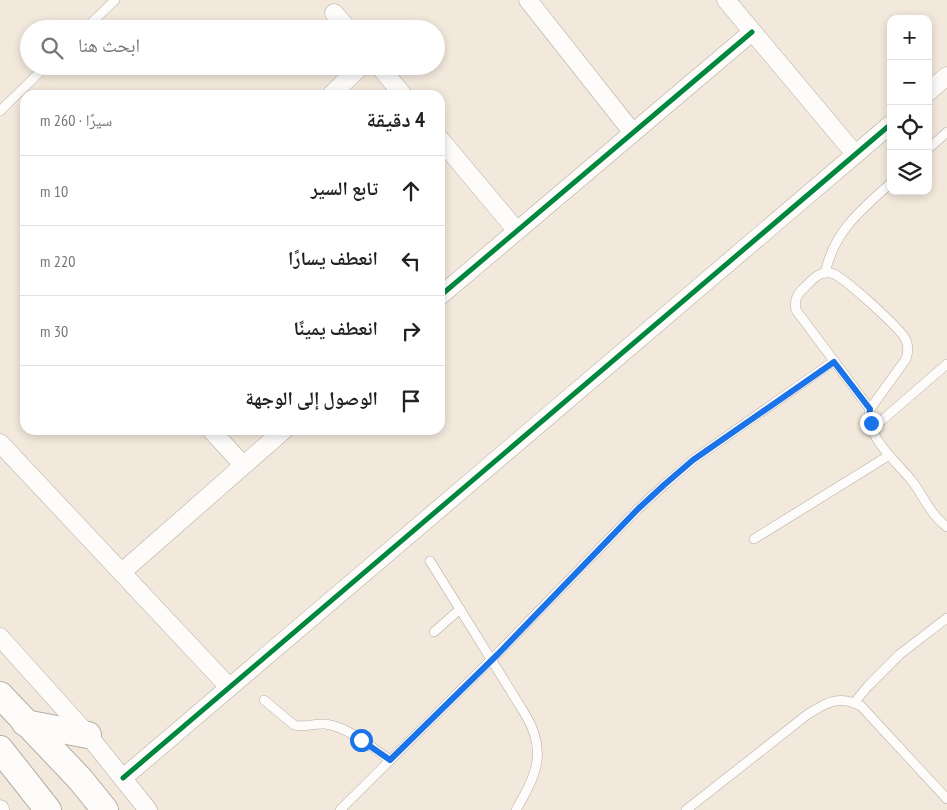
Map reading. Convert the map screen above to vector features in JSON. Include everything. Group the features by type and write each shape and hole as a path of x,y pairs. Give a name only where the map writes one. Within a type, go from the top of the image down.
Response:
{"main road":[{"path":"0,695 80,779 105,810"},
{"path":"25,723 88,735"},
{"path":"0,749 48,810"}],"street":[{"path":"528,0 633,133"},
{"path":"726,0 855,154"},
{"path":"334,13 340,20"},
{"path":"445,292 752,32"},
{"path":"336,90 352,75"},
{"path":"386,75 399,90"},
{"path":"932,89 947,76"},
{"path":"123,778 887,127"},
{"path":"445,145 516,231"},
{"path":"216,435 243,465"},
{"path":"122,572 278,435"},
{"path":"0,442 229,687"},
{"path":"0,636 88,735 148,810"}],"lane":[{"path":"94,20 115,0"},
{"path":"21,90 37,75"},
{"path":"0,111 20,91"},
{"path":"932,145 947,132"},
{"path":"825,273 830,255 843,230 855,215 887,187"},
{"path":"870,409 801,319 795,306 798,293 816,276 825,273 835,274 844,280 899,329 906,340 908,353 904,365 870,409 869,418 888,456 910,480 924,503 947,528"},
{"path":"340,810 492,660 638,509 664,485 693,460 834,362"},
{"path":"873,428 947,364"},
{"path":"754,539 888,456"},
{"path":"430,562 531,723 538,754 534,776 516,810"},
{"path":"434,632 460,609"},
{"path":"854,703 900,654 947,618"},
{"path":"264,700 294,725 321,723 341,728 390,760"},
{"path":"686,810 816,709 832,701 840,700 854,703 866,712 947,799"}],"cycle path":[{"path":"445,292 752,32"},
{"path":"123,778 887,127"}],"route":[{"path":"361,740 390,760 498,654 638,509 664,485 693,460 834,362 870,409 869,418 871,423"}]}
